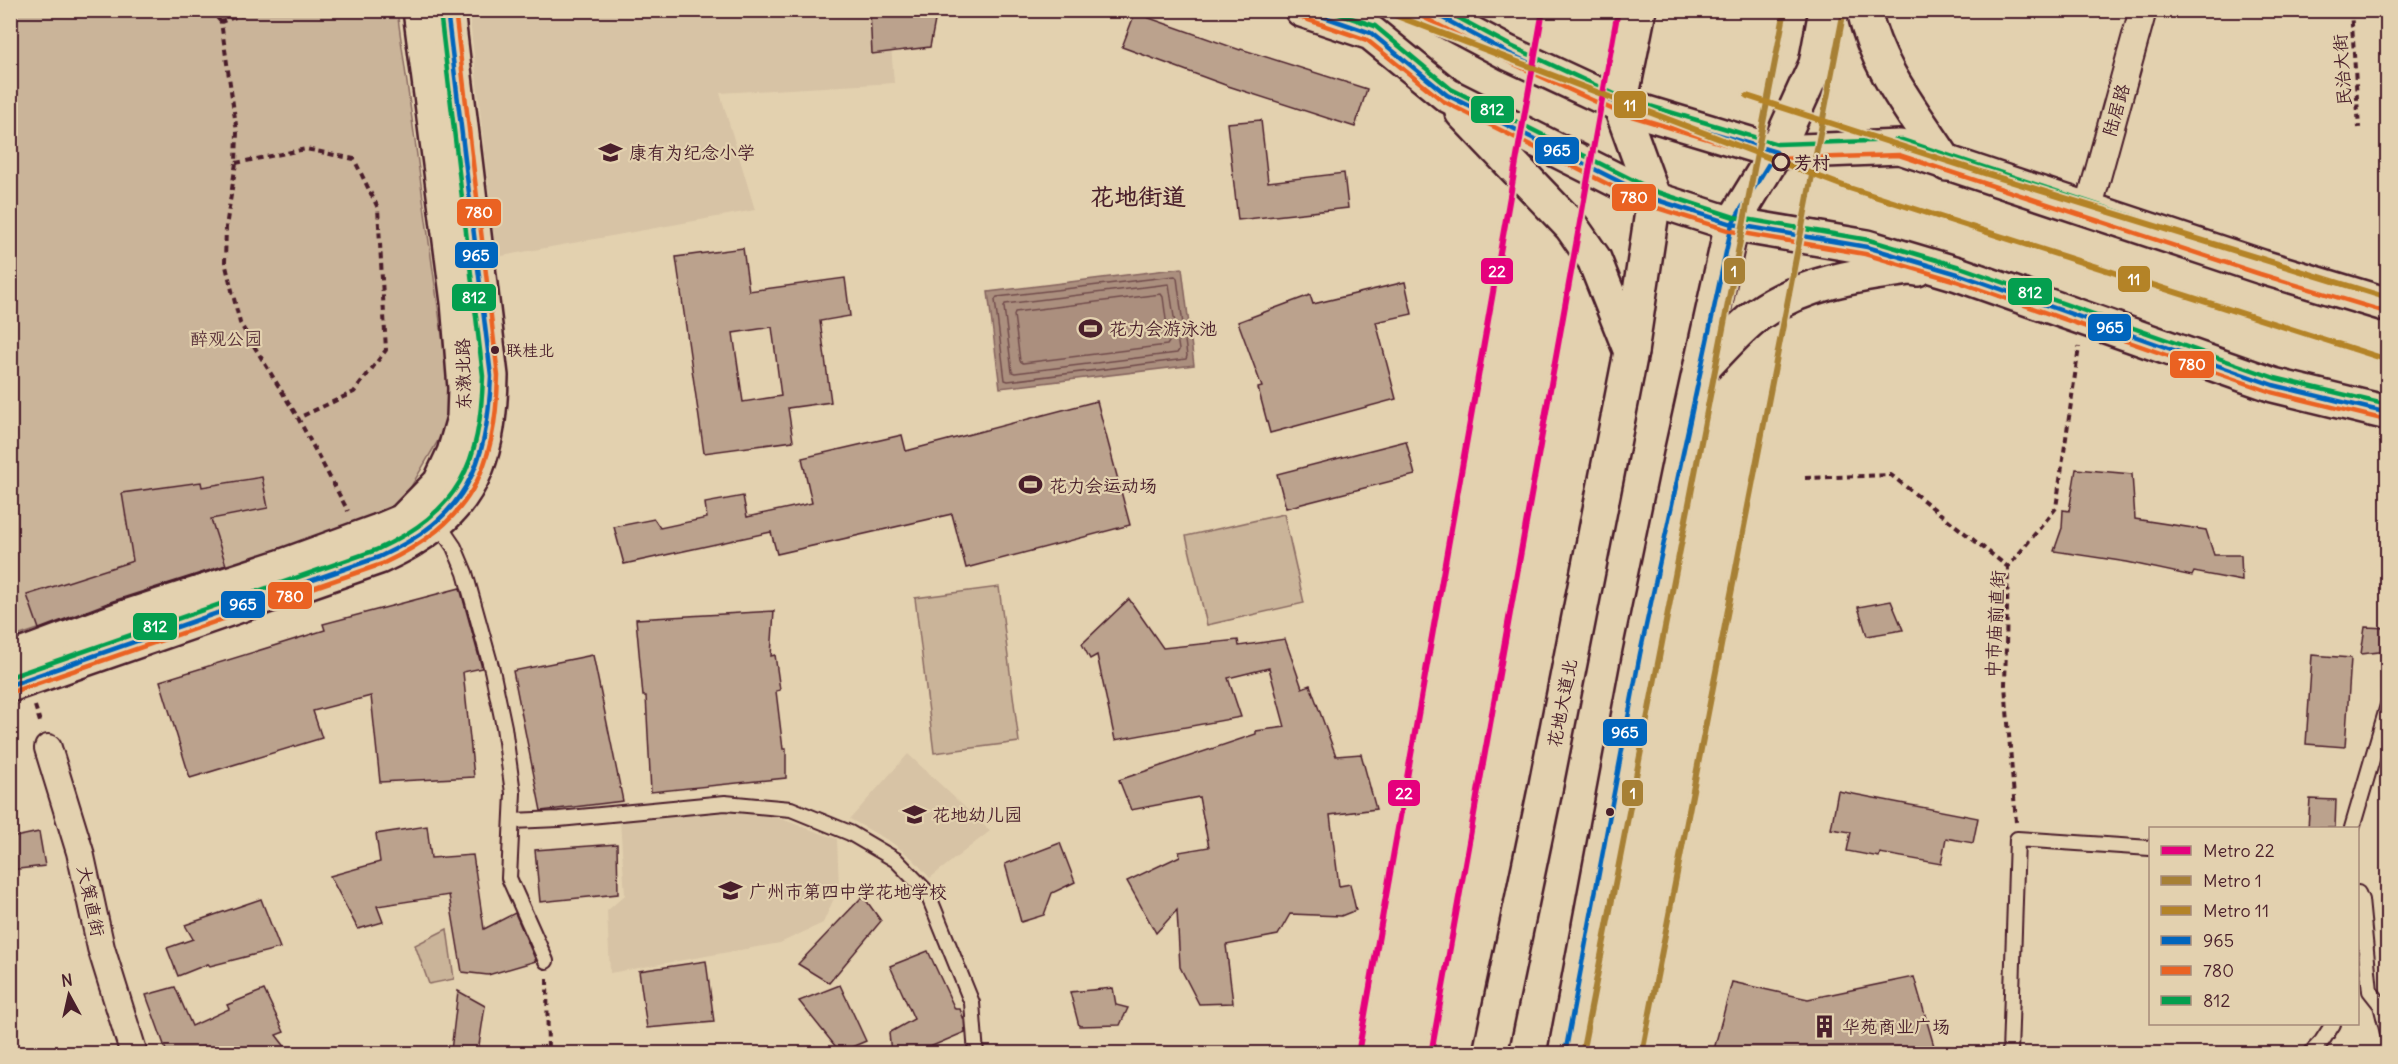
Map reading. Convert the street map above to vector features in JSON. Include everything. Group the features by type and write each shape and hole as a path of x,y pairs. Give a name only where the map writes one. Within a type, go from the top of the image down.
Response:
{"main road":[{"name":"东漖北路","path":"16,675 120,620 283,566 403,521 440,483 454,453 464,418 465,388 461,326 420,10"},
{"name":"东漖北路","path":"16,675 379,557 416,538 437,522 462,493 477,470 485,446 490,411 491,376 447,10"},
{"path":"1302,10 1371,33 1447,95 1571,226 1594,259 1631,351"},
{"path":"1427,10 1508,53 1620,105 1776,152 1900,147 2262,267 2388,305"},
{"path":"1639,10 1620,105 1654,199"},
{"path":"1564,1053 1640,654 1732,224 1776,152 1816,64 1826,10"},
{"path":"1864,10 1869,33 1880,59 1947,164"},
{"path":"1447,95 1654,199 1732,224 1866,247 1958,274 2083,320 2273,385 2388,413"},
{"name":"花地大道北","path":"1490,1053 1545,790 1631,351 1654,199"},
{"path":"1701,369 1757,315 1816,286 1856,276 1910,268 1958,274"}],"street":[{"name":"陆居路","path":"2088,210 2143,10"},
{"name":"大策直街","path":"48,748 80,852 101,948 134,1053"}],"lane":[{"path":"437,522 454,547 465,573 492,670 504,727 513,793 509,878 546,961"},
{"path":"2352,827 2388,705"},
{"path":"512,821 559,819 725,803 791,809 850,833 896,860 927,892 972,1003 976,1053"},
{"path":"2010,1053 2017,839 2149,848"},
{"path":"2359,895 2364,992 2384,1004 2388,1033"},
{"path":"2310,1053 2322,1041 2332,1025"}],"path":[{"path":"10,15 19,10"},
{"path":"210,10 221,22 237,132 236,163 226,227 225,262 240,323 298,418 362,537"},
{"path":"221,22 255,10"},
{"name":"民治大街","path":"2351,10 2359,128"},
{"path":"236,163 306,149 354,159 378,207 386,350 354,392 298,418"},
{"name":"中市庙前直街","path":"2017,839 2005,686 2008,567 2056,508 2083,320"},
{"path":"1805,478 1891,475 2008,567"},
{"path":"16,675 48,748"},
{"path":"546,961 548,1053"}],"shaded area":[{"name":"康有为纪念小学","path":"469,11 888,11 894,83 720,93 755,210 496,257"},
{"name":"花地幼儿园","path":"908,754 990,831 930,878 913,859 891,842 850,819"},
{"name":"广州市第四中学花地学校","path":"719,810 776,817 837,839 839,887 823,923 780,943 610,973 607,911 625,895 620,820"}],"green space":[{"name":"醉观公园","path":"10,11 397,11 453,415 398,509 11,638"},
{"name":"花力会运动场","path":"1284,514 1304,603 1207,625 1186,536"},
{"path":"999,587 1019,742 934,753 915,598"},
{"path":"447,929 454,979 429,984 415,945"}],"water":[{"name":"花力会游泳池","path":"1182,268 1194,365 1000,388 988,292"}],"building":[{"path":"870,10 937,10 930,47 872,54"},
{"path":"1135,13 1240,50 1367,89 1355,127 1228,86 1122,47"},
{"path":"1261,120 1268,182 1344,173 1348,208 1238,220 1227,123"},
{"path":"743,248 749,291 845,278 850,316 820,321 831,402 788,408 793,441 704,453 676,257","holes":["772,327 781,396 743,402 733,333"]},
{"path":"1405,282 1412,314 1376,322 1396,399 1270,433 1258,388 1262,387 1238,322 1310,295 1313,304"},
{"path":"1097,401 1130,525 966,568 952,514 777,554 771,532 624,564 614,527 654,519 660,528 707,518 705,503 743,496 747,517 812,503 802,458 902,435 906,451"},
{"path":"1406,441 1415,475 1286,508 1277,474"},
{"path":"2076,469 2132,474 2135,519 2206,530 2214,555 2241,555 2242,581 2194,572 2192,576 2127,562 2054,551 2062,528 2063,510 2069,511"},
{"path":"262,477 268,508 211,519 226,565 113,601 39,629 27,595 133,561 122,493 201,482 202,487"},
{"path":"460,588 482,668 463,672 474,777 380,782 371,696 313,711 322,738 190,778 160,681 325,630 323,624"},
{"path":"1129,599 1163,648 1238,640 1239,646 1285,639 1302,688 1310,685 1336,756 1361,754 1376,809 1330,815 1339,886 1350,884 1356,910 1341,916 1290,914 1278,935 1226,945 1233,1003 1199,1004 1180,967 1177,910 1156,933 1127,881 1180,856 1179,852 1209,847 1199,797 1131,810 1119,780 1256,734 1256,731 1285,727 1269,668 1228,678 1241,717 1115,740 1097,655 1090,659 1082,644"},
{"path":"1891,601 1903,630 1867,636 1858,607"},
{"path":"774,611 771,656 775,655 780,690 776,691 783,749 786,749 786,778 651,792 646,696 643,696 636,619"},
{"path":"2365,627 2388,628 2388,651 2361,654"},
{"path":"593,655 623,801 541,811 513,671"},
{"path":"2312,655 2351,658 2345,747 2306,744"},
{"path":"1838,791 1978,818 1973,843 1946,838 1941,864 1880,853 1879,857 1847,851 1851,832 1831,829"},
{"path":"2310,799 2336,800 2335,827 2308,827"},
{"path":"427,826 431,858 473,855 484,929 515,913 536,961 488,975 462,972 449,895 377,906 383,922 358,929 330,876 380,862 376,834"},
{"path":"39,832 45,866 10,870 10,838"},
{"path":"1060,843 1075,882 1052,893 1044,915 1021,922 1005,864"},
{"path":"617,844 618,894 540,902 535,850"},
{"path":"863,896 881,921 829,983 798,964"},
{"path":"261,899 280,948 210,966 208,964 178,976 167,948 193,939 185,925"},
{"path":"928,951 955,1009 960,1009 965,1032 916,1053 891,1053 889,1033 914,1019 890,966"},
{"path":"706,961 714,1022 647,1028 639,971"},
{"name":"华苑商业广场","path":"1914,977 1936,1053 1713,1053 1732,982 1808,999"},
{"path":"840,985 866,1041 840,1052 799,1001"},
{"path":"175,987 192,1026 229,1009 227,1005 264,990 284,1032 276,1035 290,1053 167,1053 146,995"},
{"path":"1113,988 1116,1005 1128,1008 1120,1025 1079,1026 1070,992"},
{"path":"458,991 485,1006 478,1052 451,1051"}],"metro line":[{"name":"11","path":"1381,10 1846,187 2388,360"},
{"name":"22","path":"1358,1054 1543,10"},
{"name":"22","path":"1431,1054 1618,10"},
{"name":"1","path":"1582,1054 1785,10"},
{"name":"1","path":"1642,1054 1844,10"},
{"name":"11","path":"1747,96 1987,174 2388,298"}],"transit line":[{"name":"965","path":"10,685 379,557 409,542 433,525 452,506 466,486 477,463 484,437 491,376 447,10"},
{"name":"780","path":"12,692 382,564 412,548 437,530 457,511 472,490 491,440 498,376 455,10"},
{"name":"965","path":"1304,10 1371,33 1447,95 1654,199 1732,224 1867,247 1958,274 2273,385 2388,413"},
{"name":"812","path":"1327,10 1375,26 1451,89 1657,192 1734,217 1869,240 1960,267 2275,378 2388,405"},
{"name":"965","path":"1428,10 1508,53 1620,105 1776,152 1732,224 1640,654 1565,1054"},
{"name":"812","path":"1444,10 1511,46 1623,98 1777,144 1902,140 2264,260 2388,297"},
{"name":"812","path":"10,677 376,550 405,535 428,519 446,501 460,482 470,460 477,435 483,376 440,11"},
{"name":"780","path":"1300,17 1367,40 1443,101 1651,206 1731,231 1865,254 1956,281 2271,392 2386,420"},
{"name":"780","path":"1423,17 1505,60 1618,112 1775,159 1899,155 2260,274 2386,312"}],"place":[{"name":"康有为纪念小学","path":"611,152"},
{"name":"芳村","path":"1781,162"},
{"name":"花力会游泳池","path":"1091,328"},
{"name":"联桂北","path":"495,350"},
{"name":"花力会运动场","path":"1031,485"},
{"name":"花地幼儿园","path":"914,814"},
{"name":"广州市第四中学花地学校","path":"731,891"},
{"name":"华苑商业广场","path":"1824,1026"}],"district":[{"name":"花地街道","path":"1138,196"}]}
